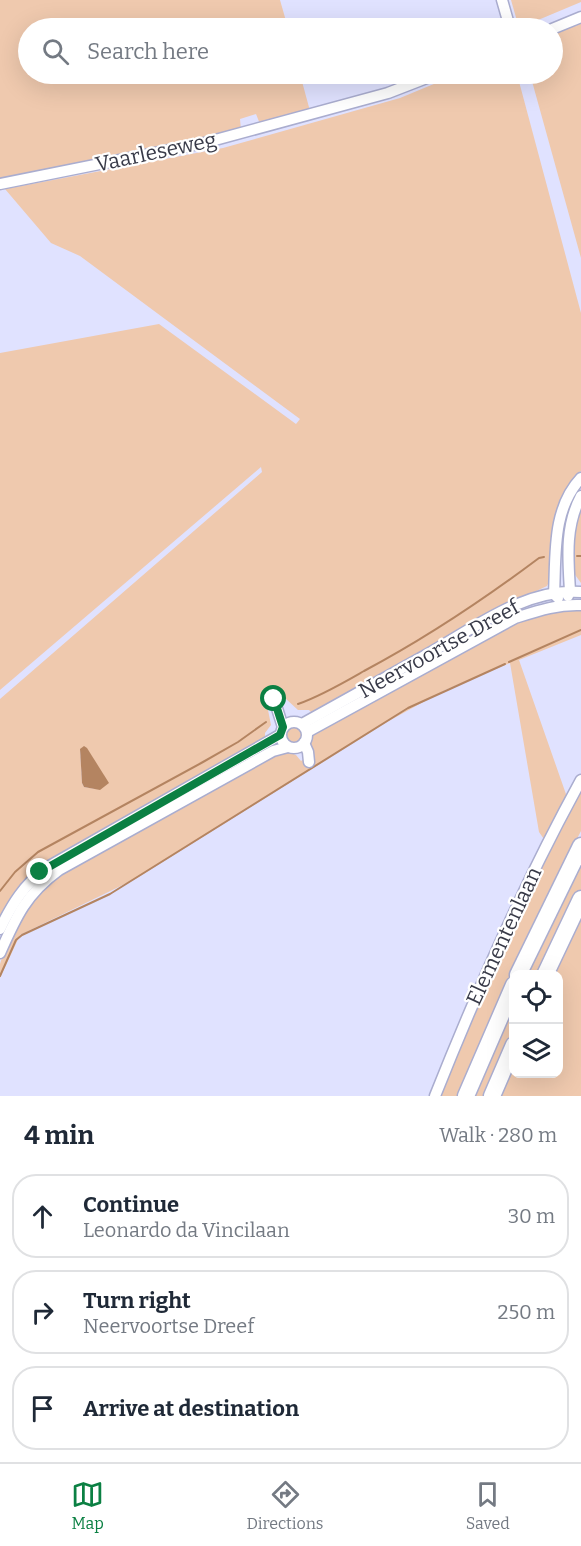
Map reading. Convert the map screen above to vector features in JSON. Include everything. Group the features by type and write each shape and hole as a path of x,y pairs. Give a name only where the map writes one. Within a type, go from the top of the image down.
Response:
{"highway":[{"path":"520,970 581,846"},
{"path":"547,970 581,899"},
{"path":"466,1096 509,994"},
{"path":"492,1096 509,1055"}],"street":[{"path":"502,0 507,18"},
{"path":"563,23 581,16"},
{"name":"Vaarleseweg","path":"0,184 204,143 388,93 411,84"},
{"path":"581,478 563,504 558,527 554,594 564,605 575,592 568,534 574,509 581,496"},
{"name":"Neervoortse Dreef","path":"0,952 28,898 53,874 273,751 294,735 513,606 554,594 575,592"},
{"name":"Neervoortse Dreef","path":"0,929 21,890 46,868 493,629 538,610 564,605 581,605"},
{"name":"Elementenlaan","path":"435,1096 479,987 581,780"}],"shaded area":[{"path":"0,0 280,0 285,18 18,18 18,84 303,84 310,111 260,124 256,114 240,119 241,130 0,179"},
{"path":"511,0 581,0 581,2 543,18 516,18"},
{"path":"581,22 581,258 533,84 563,84 563,30"},
{"path":"434,84 520,84 581,313 581,471 575,477 552,536 547,586 502,607 314,715 309,710 298,710 273,687 264,690 271,725 265,733 265,739 60,857 0,925 0,699 262,472 261,467 0,690 0,353 159,324 296,424 300,419 80,256 51,243 5,189 223,148 400,98","holes":["80,749 96,789 84,787 82,783"]},
{"path":"581,498 581,583 573,572 575,511"},
{"path":"581,609 581,635 519,660 567,797 546,842 539,832 510,663 445,690 387,722 137,878 20,935 0,978 0,964 6,944 44,883 283,750 296,755 301,761 311,754 309,742 316,731 529,616"},
{"path":"293,725 299,728 302,734 299,740 293,743 287,740 284,734 287,728"},
{"path":"84,746 109,783 100,790 84,787 82,783 80,749"},
{"path":"581,785 581,831 528,934 513,970 509,970 509,979 459,1096 436,1096 468,1020"},
{"path":"581,857 581,890 542,970 526,970"},
{"path":"581,916 581,1096 501,1096 509,1075 509,1078 563,1078 563,970 555,970"},
{"path":"509,1007 509,1044 488,1096 472,1096"}],"waterway":[{"path":"298,704 332,689 432,632 539,558 544,557"},
{"path":"509,662 581,630"},
{"path":"0,976 16,940 22,935 110,894 408,708 505,664"},
{"path":"0,891 15,872 38,852 203,762 238,742 266,722"}],"route":[{"path":"40,872 280,735 283,727 274,699"}]}
